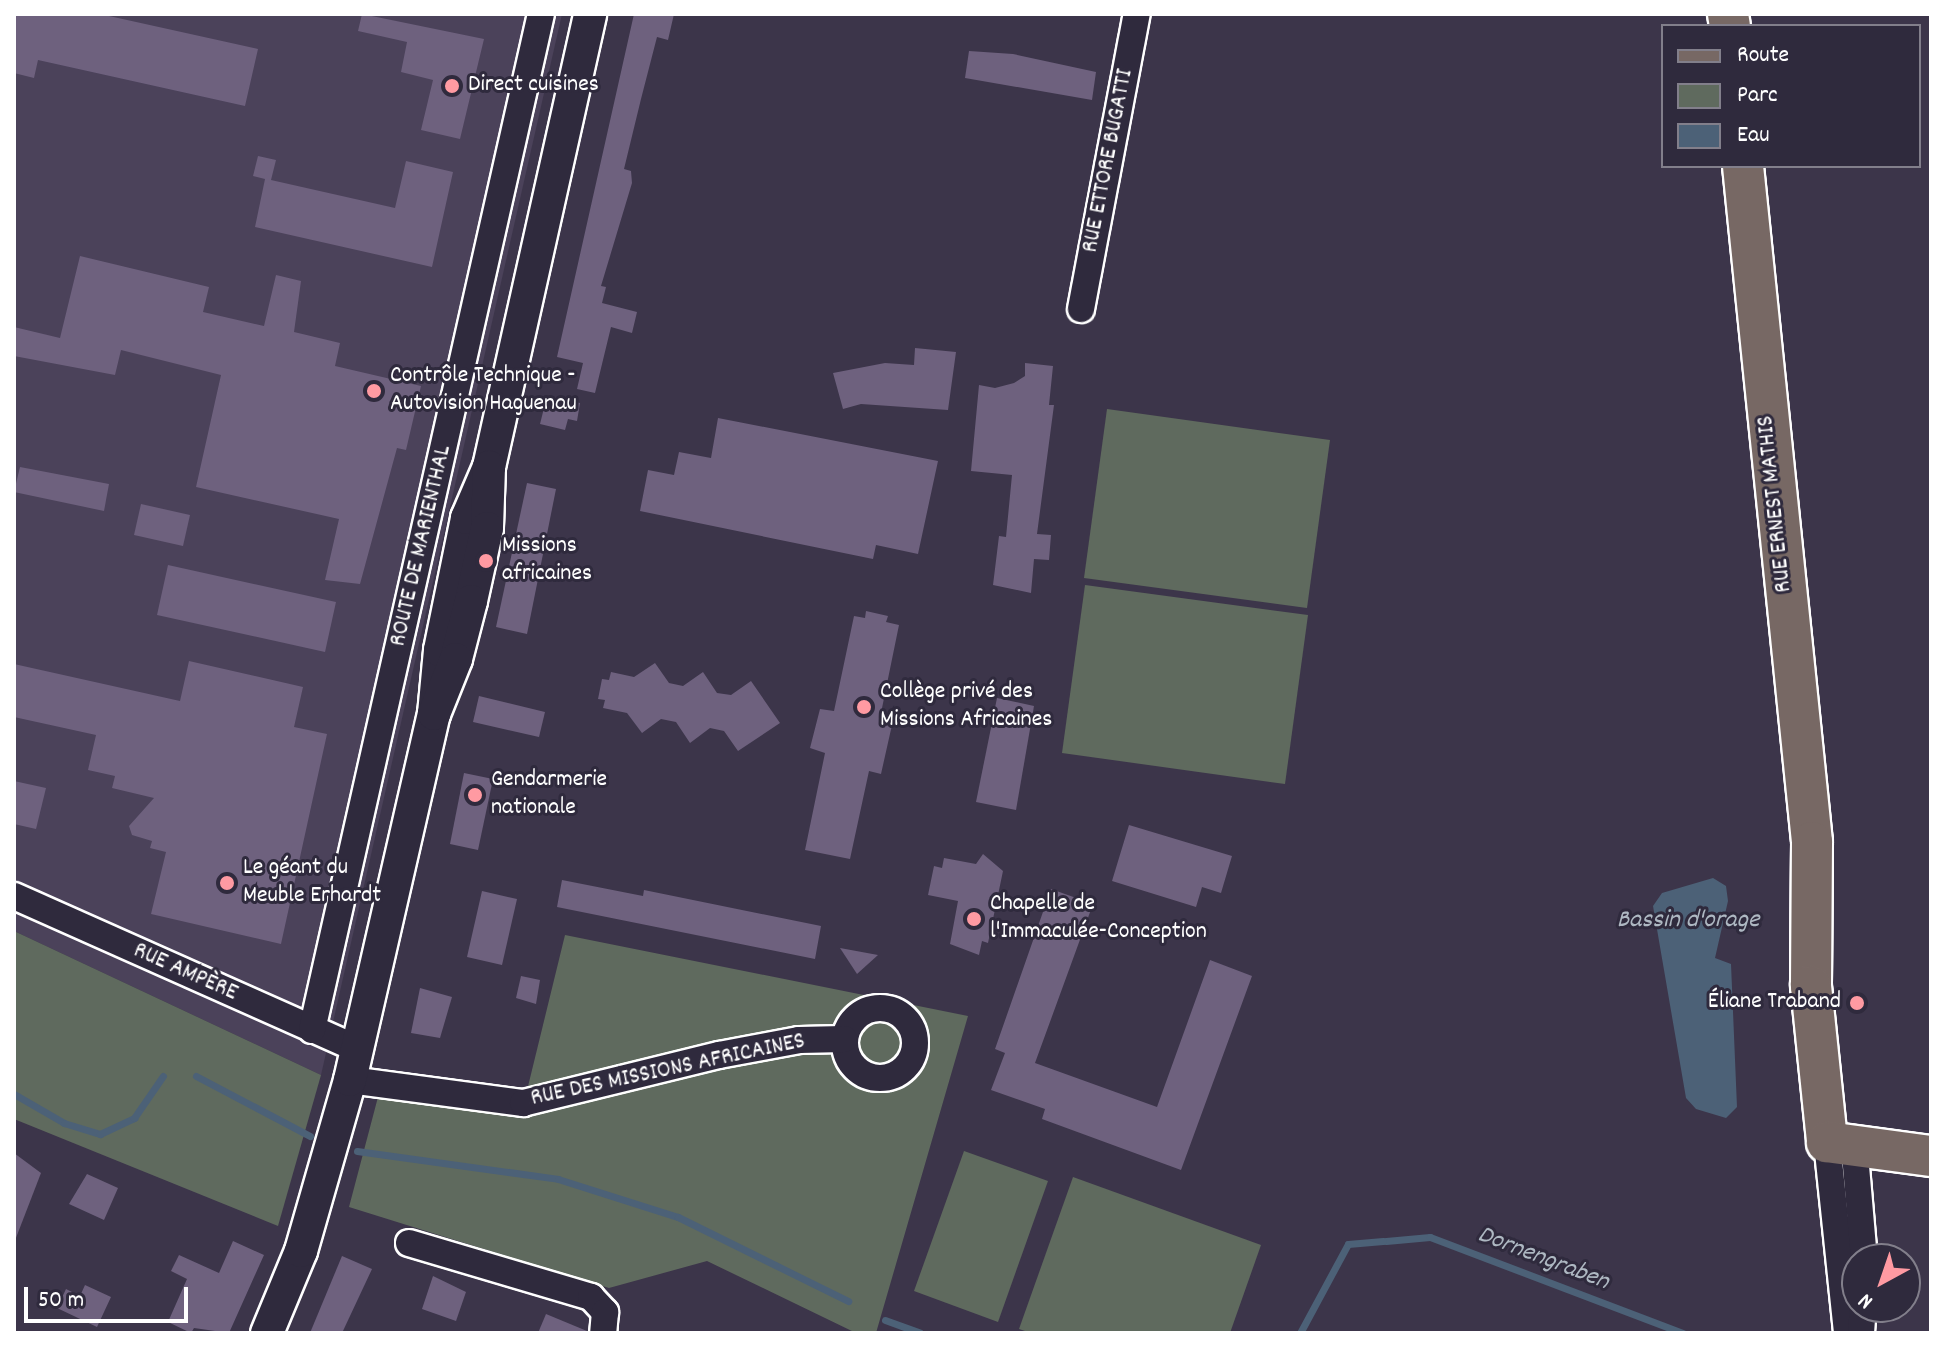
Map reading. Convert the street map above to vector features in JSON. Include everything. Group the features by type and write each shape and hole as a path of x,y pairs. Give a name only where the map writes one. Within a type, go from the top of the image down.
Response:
{"main road":[{"name":"RUE ERNEST MATHIS","path":"1743,168 1812,842 1810,971 1840,1131"},
{"path":"1840,1131 1931,1132"},
{"path":"1840,1131 1931,1156"}],"street":[{"name":"ROUTE DE MARIENTHAL","path":"312,1030 541,14"},
{"name":"ROUTE DE MARIENTHAL","path":"267,1333 301,1251 353,1064 434,714 456,659 471,601 487,528 489,467 590,14"},
{"name":"RUE ETTORE BUGATTI","path":"1081,309 1137,14"},
{"name":"RUE AMPÈRE","path":"14,896 312,1030 353,1064"},
{"name":"RUE DES MISSIONS AFRICAINES","path":"353,1064 523,1103 719,1055 799,1040 844,1039"},
{"path":"1840,1131 1861,1243"},
{"path":"1840,1131 1847,1333"},
{"path":"409,1243 591,1297 605,1312 603,1333"}],"shaded area":[{"path":"14,14 562,14 321,1075 14,931"}],"green space":[{"path":"1107,409 1330,440 1307,608 1084,578"},
{"path":"1085,585 1308,615 1285,784 1062,753"},
{"path":"14,931 321,1075 278,1226 14,1119"},
{"path":"565,935 968,1016 876,1333 856,1333 707,1261 609,1288 349,1207 378,1097 521,1115"},
{"path":"964,1151 1048,1181 998,1322 914,1291"},
{"path":"1073,1177 1261,1245 1230,1333 1031,1333 1019,1329"}],"water":[{"name":"Bassin d'orage","path":"1713,878 1726,886 1728,901 1715,958 1731,964 1737,1107 1726,1118 1696,1109 1686,1098 1653,906 1662,893"}],"building":[{"path":"14,14 100,14 258,49 245,106 38,60 34,78 14,73"},
{"path":"362,14 484,39 460,139 421,130 433,80 401,72 407,42 358,31"},
{"path":"634,14 674,14 668,40 657,37 624,169 631,171 632,183 601,286 606,287 602,303 637,312 632,333 611,327 595,393 577,389 583,363 557,357"},
{"path":"969,51 1013,54 1096,72 1092,100 965,78"},
{"path":"258,156 276,160 271,180 395,208 406,161 453,172 432,267 255,227 265,179 253,176"},
{"path":"80,256 209,287 203,312 264,326 276,275 301,281 294,332 340,343 335,366 421,386 406,450 397,448 360,584 325,580 339,519 196,487 221,375 121,350 115,375 14,356 14,327 60,338"},
{"path":"915,348 956,352 948,410 861,404 843,409 833,373 885,363 914,365"},
{"path":"1025,363 1053,366 1049,405 1054,405 1037,534 1051,535 1049,560 1034,559 1031,593 993,585 999,536 1006,537 1012,475 971,471 979,385 995,388 1014,383 1025,376"},
{"path":"547,396 580,403 577,421 568,419 565,430 540,424"},
{"path":"718,418 938,461 918,554 876,545 873,559 640,511 648,470 674,475 679,452 711,458"},
{"path":"20,467 109,484 104,511 14,492"},
{"path":"527,483 556,489 527,634 496,627"},
{"path":"141,504 190,515 183,546 134,535"},
{"path":"168,565 336,602 325,652 157,615"},
{"path":"866,611 888,616 886,622 899,625 881,713 894,716 881,774 869,771 850,859 805,850 825,753 810,748 820,709 834,711 854,616 865,618"},
{"path":"189,661 303,687 294,727 327,734 281,944 151,914 166,852 150,848 152,841 132,835 129,826 154,798 112,788 115,776 88,770 96,735 14,717 14,664 180,701"},
{"path":"655,663 669,683 683,686 703,672 717,693 731,695 751,681 780,723 738,751 724,731 710,728 690,743 676,722 661,719 642,733 627,713 603,708 605,700 598,699 602,679 609,680 611,672 634,677"},
{"path":"479,696 545,712 539,737 473,722"},
{"path":"997,698 1034,706 1016,810 976,802"},
{"name":"Gendarmerie nationale","path":"464,773 493,779 478,850 450,844"},
{"path":"14,781 46,788 36,829 14,824"},
{"path":"1129,825 1232,856 1221,893 1202,887 1196,907 1112,881"},
{"name":"Chapelle de l'Immaculée-Conception","path":"983,854 1003,871 988,943 982,941 979,955 950,944 958,901 928,895 934,866 942,868 944,858 976,864"},
{"path":"562,880 643,896 644,890 821,926 815,959 557,907"},
{"path":"1051,889 1093,904 1035,1063 1157,1107 1210,960 1252,976 1181,1170 1042,1119 1045,1109 991,1090 1005,1053 995,1049"},
{"path":"482,891 517,899 502,965 467,957"},
{"path":"840,948 878,955 857,974"},
{"path":"521,976 540,980 536,1004 516,998"},
{"path":"420,988 452,997 440,1038 411,1033"},
{"path":"14,1153 41,1173 14,1243"},
{"path":"87,1174 118,1188 104,1220 69,1204"},
{"path":"233,1241 264,1255 229,1333 194,1328 191,1333 168,1322 187,1279 171,1271 179,1255 219,1273"},
{"path":"342,1256 372,1269 342,1333 310,1333"},
{"path":"433,1276 466,1292 456,1321 422,1309"},
{"path":"85,1285 111,1297 97,1327 57,1308 66,1289 80,1296"},
{"path":"546,1314 587,1331 587,1333 538,1333"}],"waterway":[{"path":"14,1094 64,1123 100,1134 134,1118 163,1076"},
{"path":"196,1076 310,1136"},
{"path":"357,1151 558,1179 678,1217 848,1301"},
{"name":"Dornengraben","path":"1386,1241 1430,1237 1683,1333"},
{"name":"Dornengraben","path":"1300,1333 1348,1244 1383,1241"},
{"name":"Dornengraben","path":"885,1320 920,1333"}],"place":[{"name":"Direct cuisines","path":"452,86"},
{"name":"Contrôle Technique - Autovision Haguenau","path":"374,391"},
{"name":"Missions africaines","path":"486,561"},
{"name":"Collège privé des Missions Africaines","path":"864,707"},
{"name":"Gendarmerie nationale","path":"475,795"},
{"name":"Le géant du Meuble Erhardt","path":"227,883"},
{"name":"Chapelle de l'Immaculée-Conception","path":"974,919"},
{"name":"Éliane Traband","path":"1857,1003"}]}
